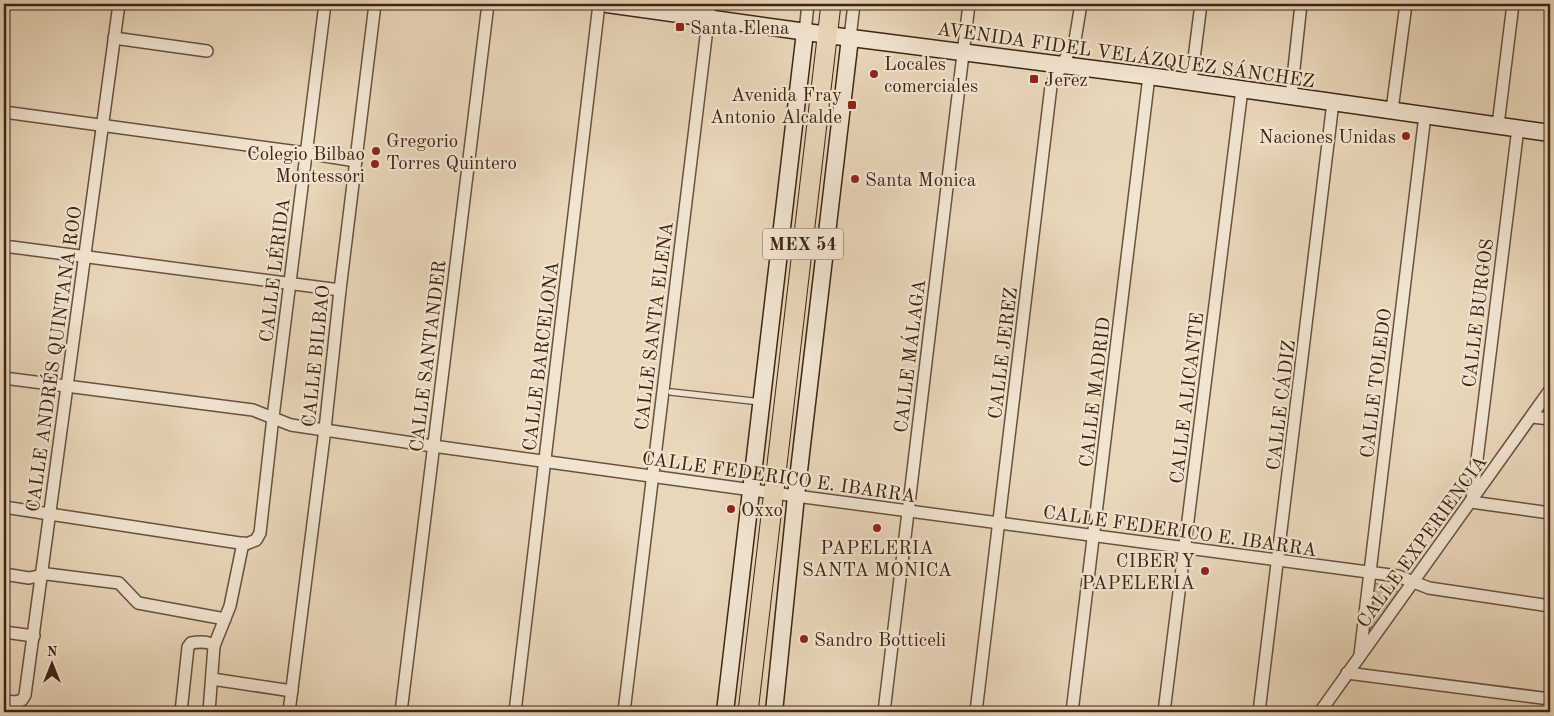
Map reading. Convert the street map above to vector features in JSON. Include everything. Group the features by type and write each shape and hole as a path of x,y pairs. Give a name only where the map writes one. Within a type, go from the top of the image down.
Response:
{"main road":[{"name":"MEX 54","path":"748,712 831,4"}],"street":[{"name":"CALLE ANDRÉS QUINTANA ROO","path":"4,701 16,702 22,700 25,695 119,4"},
{"name":"CALLE LÉRIDA","path":"243,543 246,544 256,540 260,533 325,4"},
{"name":"CALLE BILBAO","path":"289,712 325,429 375,4"},
{"name":"CALLE SANTANDER","path":"401,712 488,4"},
{"name":"CALLE BARCELONA","path":"515,712 599,4"},
{"name":"AVENIDA FIDEL VELÁZQUEZ SÁNCHEZ","path":"607,4 709,11 805,32 1063,64 1550,133"},
{"path":"725,712 808,4"},
{"path":"774,712 796,496 854,4"},
{"name":"CALLE MÁLAGA","path":"884,712 970,4"},
{"name":"CALLE JEREZ","path":"976,712 1051,86 1075,40 1081,4"},
{"path":"1190,82 1201,4"},
{"path":"1291,96 1301,4"},
{"path":"1392,110 1406,4"},
{"path":"1498,125 1513,4"},
{"name":"CALLE SANTA ELENA","path":"624,712 709,11"},
{"path":"114,38 207,51"},
{"name":"CALLE MADRID","path":"1072,712 1150,76"},
{"name":"CALLE ALICANTE","path":"1164,712 1242,89"},
{"name":"CALLE CÁDIZ","path":"1260,712 1333,102"},
{"path":"4,112 356,161"},
{"name":"CALLE TOLEDO","path":"1360,655 1425,115"},
{"name":"CALLE BURGOS","path":"1471,502 1518,128"},
{"path":"4,246 340,290"},
{"name":"CALLE FEDERICO E. IBARRA","path":"4,378 253,410 291,425 545,462 1398,576 1429,588 1550,606"},
{"name":"CALLE EXPERIENCIA","path":"1320,712 1550,390"},
{"path":"1532,417 1550,419"},
{"path":"1471,502 1550,513"},
{"path":"4,507 243,543 230,606 214,646 209,712"},
{"path":"4,574 29,578 47,574 119,583 138,603 225,619"},
{"path":"4,632 34,636"},
{"path":"181,712 188,647 191,643 195,642 214,646"},
{"path":"1347,673 1550,699"},
{"path":"212,679 292,691"}],"lane":[{"path":"671,392 761,402"}],"green space":[{"path":"1375,584 1399,592 1371,629"}],"place":[{"name":"Santa Elena","path":"680,27"},
{"name":"Locales comerciales","path":"874,74"},
{"name":"Jerez","path":"1034,79"},
{"name":"Avenida Fray Antonio Alcalde","path":"852,105"},
{"name":"Naciones Unidas","path":"1406,136"},
{"name":"Gregorio Torres Quintero","path":"376,151"},
{"name":"Colegio Bilbao Montessori","path":"375,164"},
{"name":"Santa Monica","path":"855,179"},
{"name":"Oxxo","path":"731,509"},
{"name":"PAPELERIA SANTA MONICA","path":"877,528"},
{"name":"CIBER Y PAPELERIA","path":"1205,571"},
{"name":"Sandro Botticeli","path":"804,639"}]}
